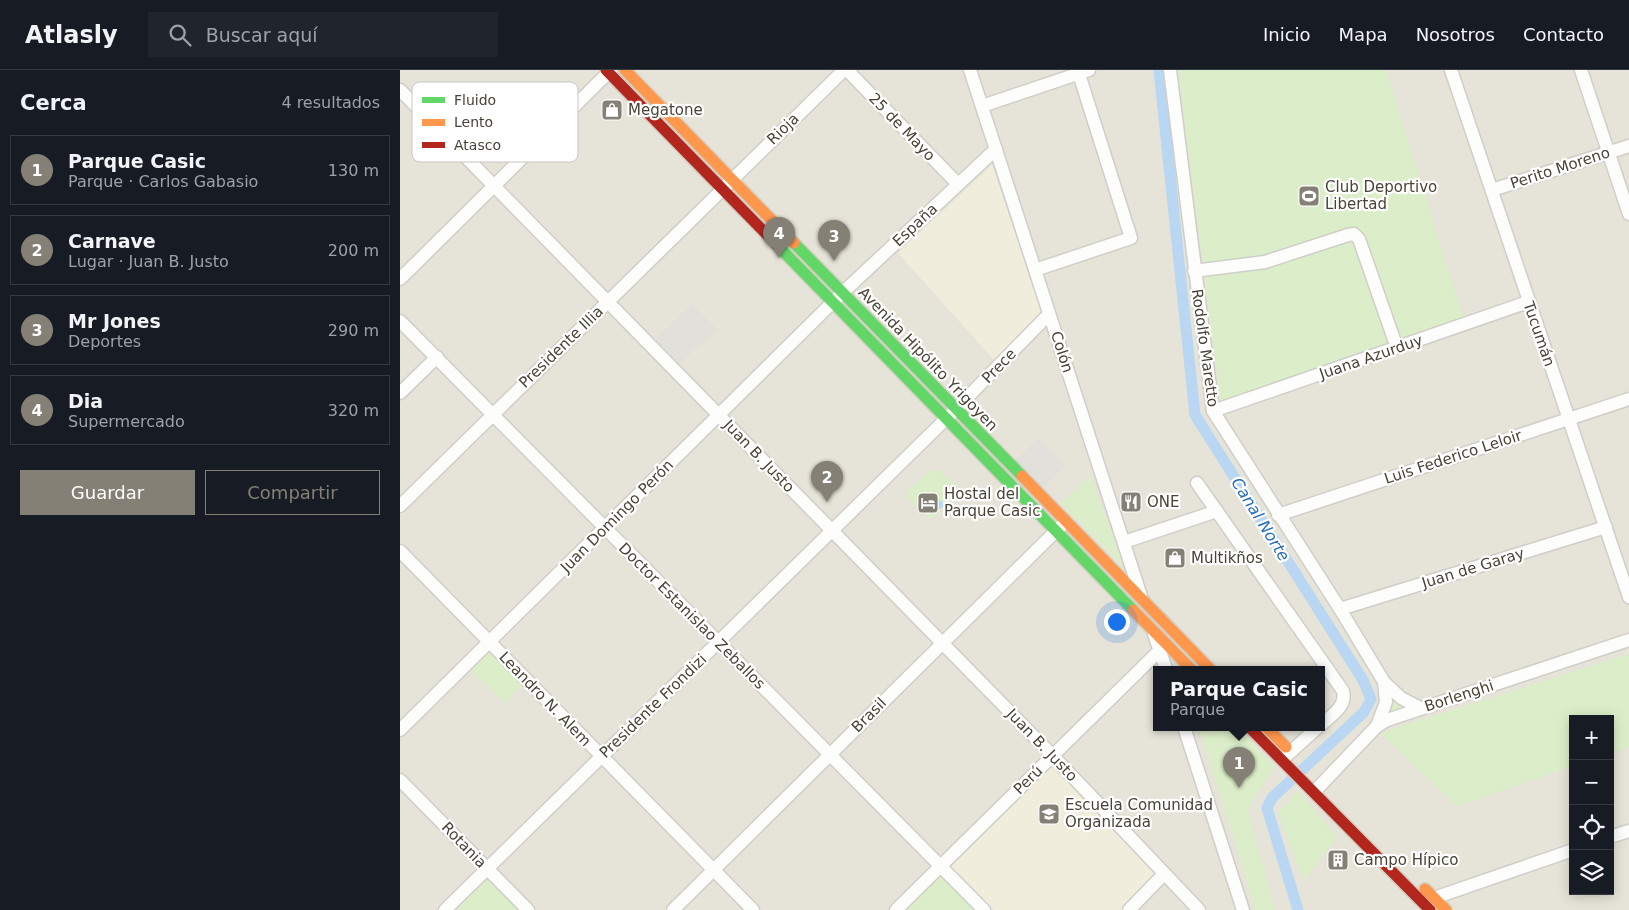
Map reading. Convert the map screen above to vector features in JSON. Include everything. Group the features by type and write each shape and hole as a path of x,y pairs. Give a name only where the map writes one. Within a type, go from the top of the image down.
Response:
{"street":[{"name":"Avenida Hipólito Yrigoyen","path":"624,70 726,183"},
{"name":"Rioja","path":"726,183 845,70"},
{"name":"25 de Mayo","path":"845,70 958,184"},
{"name":"Colón","path":"970,70 1165,666"},
{"name":"Rodolfo Maretto","path":"1170,70 1213,412 1340,609 1384,682"},
{"name":"Tucumán","path":"1452,70 1528,302 1629,597"},
{"path":"1581,70 1629,214"},
{"name":"Avenida Hipólito Yrigoyen","path":"609,71 726,183 1061,525 1143,602 1207,666"},
{"path":"578,102 609,71"},
{"path":"982,106 1084,72 1131,238 1035,270"},
{"name":"Juan B. Justo","path":"400,90 412,102"},
{"name":"Perito Moreno","path":"1492,190 1629,146"},
{"name":"España","path":"838,297 996,149"},
{"name":"Juan B. Justo","path":"471,162 831,532 1053,756 1199,910"},
{"path":"400,279 519,162"},
{"name":"Presidente Illia","path":"400,506 726,183"},
{"path":"1194,271 1265,262 1348,234 1354,234 1359,239 1397,348"},
{"name":"Juan Domingo Perón","path":"400,730 838,297"},
{"name":"Juana Azurduy","path":"1213,412 1528,302"},
{"name":"Prece","path":"952,413 1050,314"},
{"name":"Doctor Estanislao Zeballos","path":"400,321 604,529 984,910"},
{"path":"400,393 437,357"},
{"name":"Luis Federico Leloir","path":"1278,514 1629,399"},
{"name":"Presidente Frondizi","path":"445,910 952,413"},
{"path":"1197,483 1343,691 1345,699 1343,704 1325,721"},
{"path":"1124,542 1217,511"},
{"name":"Avenida Hipólito Yrigoyen","path":"1061,525 1154,633 1188,666"},
{"name":"Brasil","path":"673,910 1061,525"},
{"name":"Juan de Garay","path":"1340,609 1606,527"},
{"name":"Leandro N. Alem","path":"400,551 753,910"},
{"name":"Borlenghi","path":"1316,784 1377,726 1395,717 1629,640"},
{"name":"Perú","path":"896,910 1160,650"},
{"path":"1384,682 1401,698 1420,708"},
{"path":"1377,726 1386,702 1384,682"},
{"path":"1185,731 1243,910"},
{"path":"1254,731 1290,759 1316,784 1430,904 1446,910"},
{"path":"1269,731 1290,759"},
{"path":"1290,759 1314,731"},
{"name":"Rotania","path":"400,780 528,910"},
{"path":"1354,816 1430,904"},
{"path":"1614,836 1629,831"},
{"path":"1430,904 1569,852"},
{"path":"1129,910 1164,874"}],"shaded area":[{"path":"400,70 1629,70 1629,910 400,910"},
{"path":"992,165 1042,311 995,361 898,253"},
{"path":"692,304 717,329 677,365 653,342"},
{"path":"1038,438 1065,466 1040,491 1013,463"},
{"name":"Escuela Comunidad Organizada","path":"1049,764 1158,875 1123,910 994,910 948,864"}],"green space":[{"name":"Club Deportivo Libertad","path":"1178,70 1386,70 1465,323 1221,406"},
{"path":"930,470 937,470 956,485 957,495 934,517 929,519 907,497 907,492"},
{"path":"1090,476 1126,569 1060,503"},
{"path":"489,650 523,684 505,703 470,669"},
{"path":"1629,654 1629,747 1614,753 1614,715 1569,715 1569,767 1457,806 1380,733"},
{"path":"1390,697 1409,706 1388,714"},
{"path":"1200,731 1240,731 1275,766 1247,810 1275,910 1256,910"},
{"path":"1298,790 1337,838 1304,881 1278,813"},
{"path":"941,866 984,910 896,910"},
{"path":"487,869 528,910 445,910"}],"water":[{"path":"920,499 927,499 931,503 940,500 943,503 943,507 936,510 930,509 920,503"}],"waterway":[{"name":"Canal Norte","path":"1159,70 1195,415 1363,680 1371,699 1364,712 1272,798 1267,808 1298,910"}],"traffic: fast":[{"path":"794,243 1022,476"},
{"path":"778,246 1133,610"}],"traffic: slow":[{"path":"625,70 794,243"},
{"path":"1022,476 1207,666"},
{"path":"1133,610 1188,666"},
{"path":"1270,731 1286,747"},
{"path":"1425,889 1446,910"}],"traffic: jam":[{"path":"606,70 778,246"},
{"path":"1253,731 1430,910"}],"place":[{"name":"Megatone","path":"612,110"},
{"name":"Club Deportivo Libertad","path":"1309,196"},
{"name":"Dia","path":"779,258"},
{"name":"Mr Jones","path":"834,261"},
{"name":"Carnave","path":"827,502"},
{"name":"ONE","path":"1131,502"},
{"name":"Hostal del Parque Casic","path":"928,503"},
{"name":"Multikños","path":"1175,558"},
{"name":"Parque Casic","path":"1239,788"},
{"name":"Escuela Comunidad Organizada","path":"1049,814"},
{"name":"Campo Hípico","path":"1338,860"}]}
